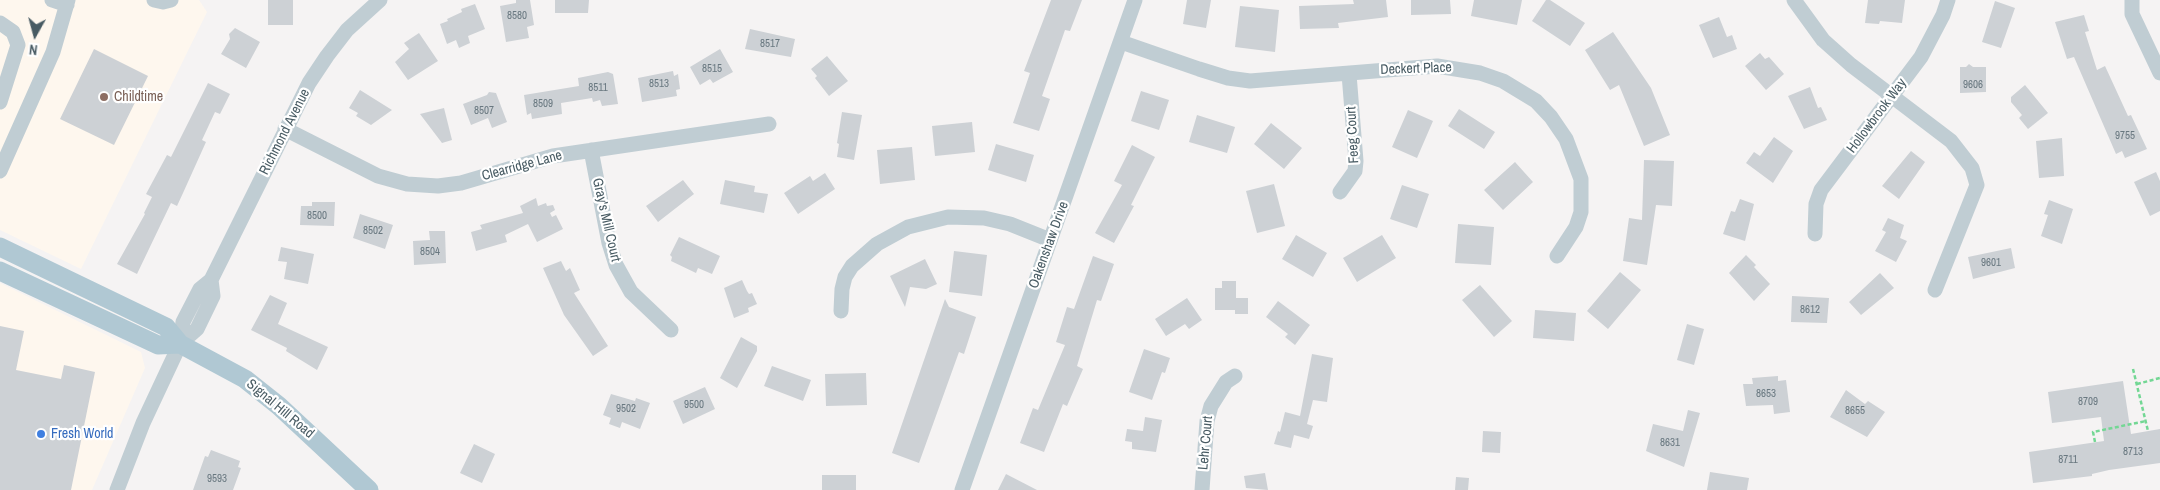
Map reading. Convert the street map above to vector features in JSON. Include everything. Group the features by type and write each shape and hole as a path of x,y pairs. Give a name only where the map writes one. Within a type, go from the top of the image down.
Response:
{"main road":[{"name":"Signal Hill Road","path":"0,247 166,327 180,344 224,366 266,395 369,490"},
{"path":"0,263 17,269 56,274"},
{"name":"Signal Hill Road","path":"0,271 158,345 180,344"}],"street":[{"path":"0,171 53,52 67,2 52,0"},
{"path":"155,0 171,0"},
{"name":"Oakenshaw Drive","path":"962,490 1135,0"},
{"path":"1794,0 1823,40 1850,65 1892,95 1962,152 1975,175 1977,185 1935,290"},
{"name":"Hollowbrook Way","path":"1815,234 1816,204 1821,190 1921,57 1933,37 1948,0"},
{"path":"2132,0 2132,14 2160,73"},
{"name":"Richmond Avenue","path":"117,490 143,423 180,344 197,328 213,296 212,280 285,129 309,83 327,56 371,3"},
{"path":"0,23 13,32 18,46 0,102"},
{"name":"Deckert Place","path":"1121,42 1199,69 1250,82 1349,74 1392,68 1456,68 1480,73 1503,81 1536,101 1551,117 1566,139 1581,179 1581,212 1576,227 1558,256"},
{"name":"Feeg Court","path":"1340,192 1355,171 1356,161 1349,74"},
{"name":"Clearridge Lane","path":"285,129 378,176 424,186 461,183 530,161 591,150 770,124"},
{"name":"Gray's Mill Court","path":"591,150 609,243 616,265 631,292 671,330"},
{"path":"841,311 842,289 845,277 852,266 877,244 908,227 948,217 984,218 1010,224 1050,240"},
{"name":"Lehr Court","path":"1202,490 1207,421 1211,406 1226,382 1235,376"}],"path":[{"path":"2133,369 2148,431"},
{"path":"2137,384 2160,378"},
{"path":"2095,442 2093,432 2146,421"}],"shaded area":[{"path":"0,0 199,0 207,12 81,269 0,230"},
{"path":"0,283 141,352 145,368 92,490 0,490"}],"building":[{"path":"268,0 293,0 293,25 268,25"},
{"path":"516,0 530,0 534,25 527,27 529,38 506,42 500,6 516,3"},
{"path":"555,0 589,0 588,13 555,13"},
{"path":"1051,0 1082,0 1070,31 1065,30 1042,96 1050,99 1039,131 1013,123 1030,73 1024,71"},
{"path":"1187,0 1211,0 1206,28 1183,24"},
{"path":"1353,0 1386,0 1388,17 1338,23 1339,28 1300,29 1299,6 1354,4"},
{"path":"1411,0 1450,0 1451,14 1411,15"},
{"path":"1474,0 1522,0 1517,25 1471,16"},
{"path":"1546,0 1550,0 1585,23 1570,46 1532,21"},
{"path":"1868,0 1905,0 1902,23 1880,21 1879,24 1865,23"},
{"path":"1995,1 2015,8 2001,48 1982,42"},
{"path":"475,4 485,29 468,36 470,43 459,48 456,40 447,44 440,24 462,12 461,9"},
{"path":"1240,6 1279,10 1275,52 1235,47"},
{"path":"2084,15 2089,31 2085,32 2097,70 2105,66 2128,116 2131,115 2147,149 2125,158 2122,151 2116,154 2074,57 2067,59 2055,22"},
{"path":"1719,17 1727,37 1732,35 1737,49 1713,58 1699,25"},
{"path":"235,28 260,42 246,68 221,54 230,39 229,34"},
{"path":"750,29 795,39 791,57 745,49"},
{"path":"1613,32 1651,88 1670,135 1644,146 1619,85 1610,90 1585,50"},
{"path":"419,33 438,61 408,80 395,62 409,49 404,43"},
{"name":"Childtime","path":"94,49 148,76 114,145 60,119"},
{"path":"720,49 733,72 713,83 710,79 700,85 690,67"},
{"path":"1760,53 1765,59 1769,57 1784,74 1766,90 1745,66"},
{"path":"827,56 848,81 829,96 815,78 817,76 811,69"},
{"path":"1969,64 1973,67 1986,67 1986,92 1960,93 1960,67 1966,67"},
{"path":"673,71 674,76 678,74 680,89 676,90 677,96 642,102 638,78"},
{"path":"608,72 613,74 618,104 602,106 600,100 593,102 592,98 561,103 562,114 532,119 531,113 527,115 524,95 579,86 578,78"},
{"path":"208,83 230,94 220,114 215,112 202,140 206,142 177,206 171,203 137,274 117,264 145,214 152,197 146,194 167,155 171,157"},
{"path":"2025,85 2048,113 2028,129 2019,118 2022,115 2011,102 2011,97"},
{"path":"1810,87 1818,108 1821,107 1827,120 1804,129 1788,96"},
{"path":"360,90 392,110 371,125 356,116 358,113 349,108"},
{"path":"1141,91 1169,100 1159,130 1131,121"},
{"path":"489,92 496,93 507,122 492,128 488,118 471,125 463,104 487,95"},
{"path":"444,108 452,140 442,143 420,114"},
{"path":"1459,109 1495,132 1484,149 1448,126"},
{"path":"1408,110 1433,121 1417,158 1392,147"},
{"path":"842,112 862,115 854,160 837,157 839,144 837,143"},
{"path":"1197,115 1235,127 1227,153 1189,142"},
{"path":"972,122 975,152 935,156 932,126"},
{"path":"1271,123 1302,148 1284,169 1254,144"},
{"path":"1774,137 1793,151 1773,183 1746,163 1754,152 1760,156"},
{"path":"2062,138 2064,176 2039,178 2036,141"},
{"path":"996,144 1034,155 1026,182 988,170"},
{"path":"1132,145 1155,157 1131,205 1134,206 1114,243 1095,233 1122,185 1114,181"},
{"path":"912,147 915,180 880,184 877,150"},
{"path":"1911,151 1925,162 1899,199 1882,186"},
{"path":"1644,160 1674,161 1672,206 1656,205 1647,265 1623,261 1629,218 1642,220"},
{"path":"1515,162 1533,182 1503,210 1484,190"},
{"path":"2156,172 2160,181 2160,211 2150,216 2134,182"},
{"path":"825,173 835,189 798,214 784,193 810,176 813,181"},
{"path":"683,180 694,194 658,222 646,206"},
{"path":"725,180 755,186 754,192 768,194 764,213 720,204"},
{"path":"1274,184 1285,226 1257,233 1246,191"},
{"path":"1402,185 1429,194 1417,228 1390,219"},
{"path":"536,198 538,206 546,203 547,206 553,205 555,210 550,213 552,217 556,215 563,229 537,242 528,224 505,235 507,242 476,251 471,232 482,229 480,225 523,213 520,206"},
{"path":"1740,199 1754,204 1745,241 1723,234 1731,211 1735,212"},
{"path":"2049,200 2073,209 2062,244 2041,236 2048,215 2044,214"},
{"path":"312,202 335,202 334,226 300,225 301,206 312,206"},
{"path":"360,214 393,225 385,249 353,238"},
{"path":"1888,218 1904,225 1900,238 1907,241 1896,262 1875,251 1886,232 1882,230"},
{"path":"1458,224 1494,227 1491,265 1455,263"},
{"path":"429,231 445,231 446,263 414,265 413,241 430,240"},
{"path":"1296,235 1327,253 1313,277 1282,259"},
{"path":"1382,235 1396,258 1357,282 1343,258"},
{"path":"679,237 720,256 712,274 698,268 696,273 671,261 672,257 670,255"},
{"path":"281,247 314,254 308,284 284,279 287,262 278,261"},
{"path":"2011,248 2015,268 1973,279 1968,257"},
{"path":"954,251 987,255 982,296 949,292"},
{"path":"1746,255 1770,284 1754,301 1729,273"},
{"path":"1093,256 1114,264 1101,301 1097,300 1077,366 1083,369 1067,406 1063,404 1044,452 1020,443 1033,408 1038,410 1065,345 1056,342 1067,307 1074,309"},
{"path":"925,259 937,284 926,289 910,287 905,307 890,276"},
{"path":"561,261 566,271 570,268 580,290 574,293 608,346 593,356 564,315 543,268"},
{"path":"1620,272 1641,290 1608,329 1587,311"},
{"path":"1880,273 1894,288 1861,315 1849,302"},
{"path":"742,280 749,294 752,293 757,304 748,308 749,312 734,318 724,288"},
{"path":"1222,281 1236,281 1236,298 1248,298 1248,314 1235,314 1235,310 1215,310 1215,288 1222,288"},
{"path":"1480,285 1512,321 1494,337 1462,300"},
{"path":"270,295 287,303 278,324 328,347 317,370 286,351 287,348 251,330"},
{"path":"1792,296 1829,298 1827,323 1791,322"},
{"path":"1187,298 1202,320 1189,329 1185,324 1166,336 1155,319"},
{"path":"945,299 949,307 976,317 964,354 959,352 919,463 892,453"},
{"path":"1278,301 1310,325 1295,345 1285,337 1288,334 1266,317"},
{"path":"1535,310 1576,313 1574,341 1533,338"},
{"path":"1687,324 1704,329 1694,365 1677,360"},
{"name":"Fresh World","path":"0,326 24,331 16,370 61,379 64,365 95,372 71,490 0,490"},
{"path":"741,337 757,346 757,351 737,388 720,378"},
{"path":"1144,349 1170,358 1165,373 1162,372 1152,400 1129,392"},
{"path":"1312,354 1333,358 1327,402 1313,400 1307,424 1313,426 1309,439 1294,435 1291,448 1274,444 1278,431 1280,432 1285,412 1300,416"},
{"path":"772,366 811,380 803,401 764,386"},
{"path":"866,373 867,405 826,406 825,374"},
{"path":"1778,376 1778,381 1786,380 1790,412 1774,414 1773,405 1746,406 1743,384 1753,384 1752,378"},
{"path":"2123,381 2131,434 2160,429 2160,463 2109,470 2092,474 2092,476 2033,483 2029,452 2104,441 2101,417 2052,423 2048,392"},
{"path":"705,387 715,409 683,424 673,401"},
{"path":"1846,390 1865,404 1868,401 1885,412 1867,437 1830,417"},
{"path":"611,394 635,401 636,398 650,403 640,429 622,422 620,428 609,424 611,418 603,415"},
{"path":"1688,410 1700,413 1684,467 1646,451 1653,424 1683,431"},
{"path":"1145,417 1162,420 1156,452 1132,449 1132,442 1125,441 1127,429 1143,431"},
{"path":"1483,431 1501,432 1500,453 1482,452"},
{"path":"474,444 495,454 482,483 460,473"},
{"path":"211,450 240,461 238,467 241,468 233,490 193,490 205,456 208,457"},
{"path":"1710,472 1749,478 1747,490 1707,490"},
{"path":"1265,473 1268,490 1246,488 1244,476"},
{"path":"1006,474 1037,490 998,490"},
{"path":"822,475 856,475 856,490 822,490"},
{"path":"1456,477 1469,478 1468,490 1455,490"}],"place":[{"name":"Childtime","path":"104,97"},
{"name":"Fresh World","path":"41,434"}]}
